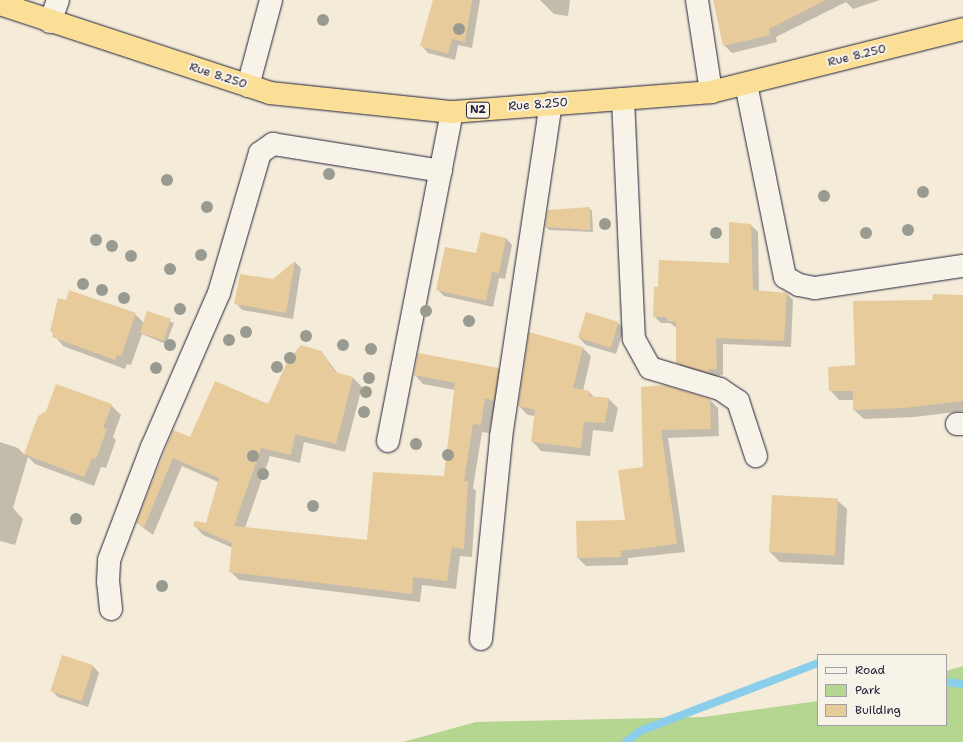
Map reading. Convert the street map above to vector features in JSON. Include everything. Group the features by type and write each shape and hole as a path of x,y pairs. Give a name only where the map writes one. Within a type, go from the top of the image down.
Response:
{"highway":[{"name":"Rue 8.250","path":"0,4 50,22 270,93 452,112 711,92 963,29"}],"street":[{"path":"50,22 58,0"},
{"path":"248,86 271,0"},
{"path":"697,0 711,92"},
{"path":"746,84 785,277 799,285 815,288 963,266"},
{"path":"623,99 634,339 650,368 720,389 738,401 756,456"},
{"path":"481,639 501,437 551,104"},
{"path":"388,441 452,112"},
{"path":"111,609 108,582 109,560 152,447 219,292 260,153 273,144 441,171"}],"green space":[{"path":"963,666 963,742 403,742 476,722 704,717 817,701 817,726 947,726 947,671"}],"building":[{"path":"433,0 472,0 465,42 452,39 448,54 420,46"},
{"path":"713,0 826,0 769,29 770,35 723,46"},
{"path":"590,207 590,230 545,227 548,210"},
{"path":"729,222 751,224 753,290 787,293 784,341 716,338 717,369 709,369 710,373 676,363 676,322 667,321 667,317 653,317 654,287 658,287 659,260 729,263"},
{"path":"481,232 506,238 499,273 492,272 486,301 436,290 445,247 476,253"},
{"path":"295,261 286,313 234,304 240,274 273,279"},
{"path":"69,290 136,313 121,356 117,355 115,360 52,337 54,332 50,331 58,298 66,300"},
{"path":"933,294 963,295 963,401 904,408 853,410 853,391 829,391 828,367 855,365 853,301 932,300"},
{"path":"147,311 171,319 164,341 140,333"},
{"path":"586,312 619,322 611,348 578,338"},
{"path":"529,332 583,347 573,388 589,391 589,396 609,398 605,423 584,422 581,448 531,442 535,410 518,406"},
{"path":"301,345 321,351 335,372 353,377 336,444 295,434 291,455 261,448 234,526 367,540 373,472 444,476 455,383 414,375 418,353 499,368 494,401 485,398 481,425 473,424 464,481 468,481 464,549 452,547 447,581 413,577 412,594 229,572 232,543 193,526 195,521 206,523 219,478 173,458 144,527 136,523 173,430 190,437 215,381 268,404 288,360"},
{"path":"56,384 112,404 103,428 107,429 96,459 92,458 84,477 24,454 38,416 46,411"},
{"path":"664,385 710,399 711,429 661,430 677,544 621,551 621,557 577,558 576,521 625,520 618,470 643,467 641,387"},
{"path":"772,495 838,498 835,555 769,552"},
{"path":"62,655 93,665 82,701 50,691"}],"waterway":[{"path":"626,742 640,731 817,663"},
{"path":"947,682 963,684"}]}
